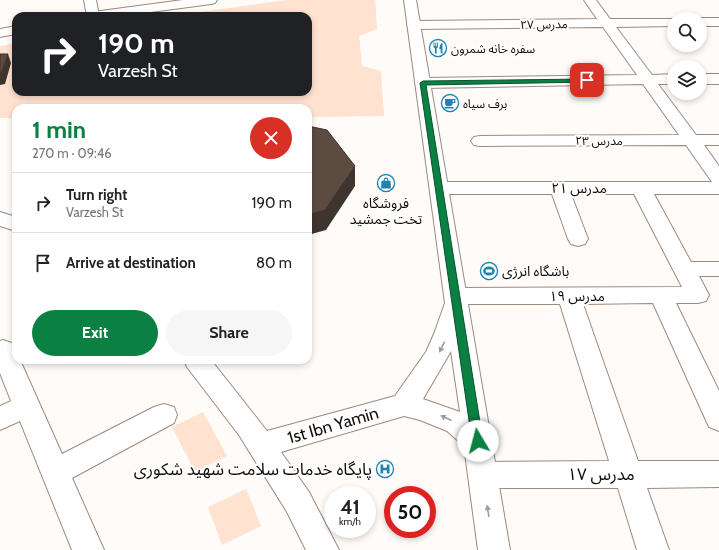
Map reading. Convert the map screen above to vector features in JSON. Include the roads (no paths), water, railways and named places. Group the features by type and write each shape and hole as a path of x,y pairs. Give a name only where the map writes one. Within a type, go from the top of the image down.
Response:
{"street":[{"path":"90,0 92,12"},
{"path":"122,12 210,0"},
{"path":"410,0 494,550"},
{"path":"590,0 719,179"},
{"name":"مدرس ۲۷","path":"414,25 667,22"},
{"path":"707,22 719,22"},
{"path":"0,33 12,31"},
{"path":"423,83 667,79"},
{"path":"707,79 719,79"},
{"name":"مدرس ۲۳","path":"480,141 719,140"},
{"name":"مدرس ۲۱","path":"439,188 719,188"},
{"path":"559,188 578,239"},
{"path":"641,188 684,269 719,269"},
{"path":"0,218 12,223"},
{"name":"مدرس ۱۹","path":"456,296 698,295 684,269"},
{"path":"456,296 451,324 445,340 426,375 404,405 424,410 457,423 478,441"},
{"path":"569,296 654,550"},
{"path":"661,296 719,419"},
{"path":"6,349 27,406 87,550"},
{"path":"199,364 249,427 261,445 298,502 323,550"},
{"name":"1st Ibn Yamin","path":"261,445 404,405"},
{"path":"0,418 27,406"},
{"path":"55,472 164,415"},
{"name":"مدرس ۱۷","path":"482,475 719,474"}],"place":[{"name":"سفره خانه شمرون","path":"438,48"},
{"name":"برف سیاه","path":"450,103"},
{"name":"فروشگاه تخت جمشید","path":"386,183"},
{"name":"باشگاه انرژی","path":"489,271"},
{"name":"پایگاه خدمات سلامت شهید شکوری","path":"385,469"}]}
